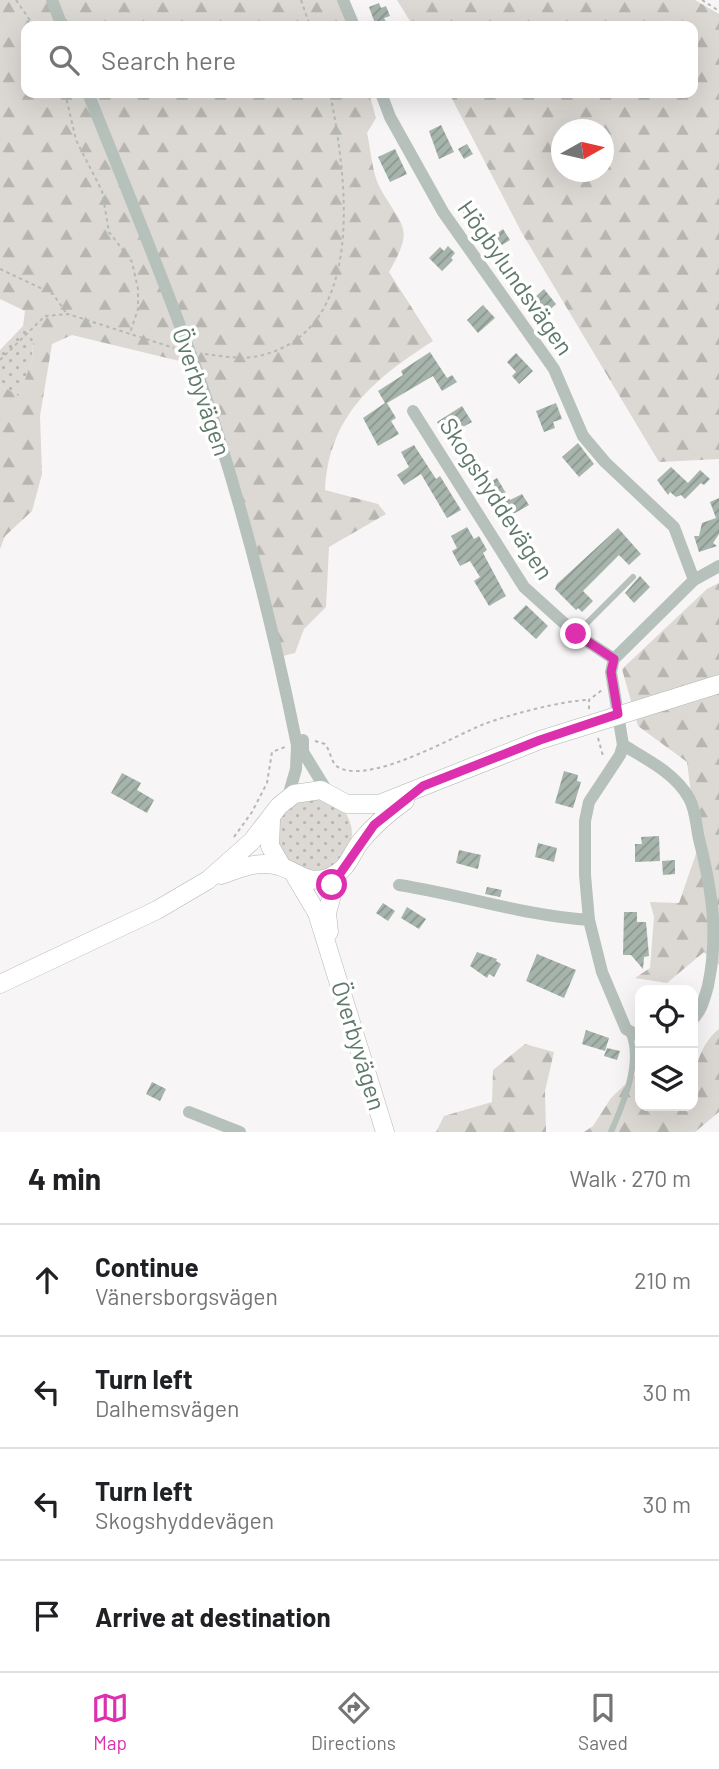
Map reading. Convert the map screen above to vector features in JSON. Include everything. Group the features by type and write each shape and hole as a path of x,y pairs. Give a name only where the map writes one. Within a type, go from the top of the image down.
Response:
{"main road":[{"path":"347,804 379,804 540,740 719,684"},
{"path":"208,880 260,863 319,880 338,873 350,862 358,845 374,825 423,786"},
{"path":"0,984 178,899 208,880 271,820 288,797 307,790 327,791 347,804 358,823 358,845"},
{"name":"Överbyvägen","path":"271,820 270,846 317,913 343,1005 385,1132"},
{"name":"Överbyvägen","path":"332,960 327,913 338,873"},
{"path":"178,899 256,875 283,882 305,910 326,975 343,1005"}],"street":[{"path":"52,0 60,21"},
{"path":"343,0 352,21"},
{"name":"Överbyvägen","path":"90,98 204,393 236,495 297,745 296,769 288,797"},
{"name":"Högbylundsvägen","path":"383,98 390,117 443,212 554,369 583,436 605,462 674,527 694,580"},
{"name":"Skogshyddevägen","path":"413,411 524,587 576,634 614,659"},
{"path":"635,1034 626,1029 603,972 589,920 586,821 589,802 620,755 623,745 611,672 614,659 694,580 719,566"},
{"name":"Överbyvägen","path":"288,701 305,744 303,752 327,791"},
{"path":"623,745 658,766 682,788 694,810 706,863 716,938 716,957 698,1015"},
{"path":"398,885 444,892 474,902 540,916 589,920"},
{"path":"189,1112 240,1132"}],"lane":[{"path":"576,634 633,577"},
{"path":"611,1132 625,1094 632,1057 632,1045 626,1029"}],"path":[{"path":"16,0 31,21"},
{"path":"301,0 308,21"},
{"path":"702,0 719,11"},
{"path":"66,98 76,139 102,191 109,232 132,262 138,289 138,309 130,333"},
{"path":"200,354 238,358 270,352 308,327 327,301 338,269 346,209 331,98"},
{"path":"0,269 53,293 68,314"},
{"path":"0,360 44,316 68,314 176,349"}],"green space":[{"path":"0,0 342,0 348,21 21,21 21,98 370,98 376,118 367,133 375,175 400,220 404,236 389,272 433,341 374,385 345,420 335,440 328,464 325,490 378,504 386,514 329,547 326,607 304,629 295,653 283,656 200,366 72,335 52,344 40,416 42,474 32,511 5,536 0,549 0,385 19,396 32,360 33,335 23,326 25,311 0,299"},
{"path":"397,0 695,0 719,14 719,459 659,462 522,233 452,98 698,98 698,21 410,21"},
{"path":"23,326 33,335 32,360 19,397 0,385 0,350"},
{"path":"719,583 719,965 704,952 667,983 635,978 650,968 654,917 650,902 679,903 698,848 687,762 638,726 622,669 707,589"},
{"path":"307,796 321,796 335,802 346,813 352,834 349,849 341,861 321,872 307,872 293,866 282,855 276,841 276,827 282,813 293,802"},
{"path":"719,1029 719,1112 695,1132 584,1132 593,1126 611,1098 635,1075 635,1111 698,1111 698,1062 711,1036"},
{"path":"525,1044 554,1052 545,1091 546,1132 436,1132 444,1116 492,1102 493,1070"}],"building":[{"path":"379,3 381,8 386,6 390,16 384,18 386,21 374,21 369,7"},
{"path":"441,125 454,152 439,159 429,131"},
{"path":"467,144 473,154 464,159 458,149"},
{"path":"395,149 407,174 390,182 378,157"},
{"path":"477,205 484,219 471,226 463,212"},
{"path":"503,229 510,240 502,245 495,235"},
{"path":"448,246 455,253 451,258 453,260 442,271 429,258 440,247 444,251"},
{"path":"544,289 556,304 545,314 533,299"},
{"path":"483,305 495,318 478,333 467,320"},
{"path":"430,352 447,378 452,375 457,382 442,391 433,376 387,403 396,418 391,421 399,434 378,446 363,418 385,403 378,391 403,375 401,371"},
{"path":"516,353 533,371 519,384 512,376 516,372 507,362"},
{"path":"556,403 562,419 553,422 555,428 544,432 536,411"},
{"path":"462,406 472,422 446,436 437,422"},
{"path":"578,443 594,464 579,477 562,457"},
{"path":"414,445 436,479 440,476 461,510 447,518 421,474 404,485 397,475 409,467 401,452"},
{"path":"671,467 688,483 700,470 710,479 704,485 701,483 685,499 670,492 668,495 657,480"},
{"path":"497,478 510,500 522,494 529,505 503,520 487,484"},
{"path":"719,498 719,534 713,543 717,546 699,552 694,536 699,536 702,523 716,518 710,502"},
{"path":"467,527 474,539 479,536 487,550 483,553 506,596 489,606 474,581 480,577 470,561 460,566 452,551 457,548 451,536"},
{"path":"618,528 641,554 629,565 619,555 583,591 593,601 582,612 578,608 576,610 555,589 557,584"},
{"path":"640,576 650,587 634,603 625,593"},
{"path":"526,605 548,626 536,639 513,618"},
{"path":"564,771 578,775 577,781 581,782 573,808 555,803"},
{"path":"122,773 141,783 137,790 154,800 147,813 111,793"},
{"path":"659,836 660,861 635,862 635,844 642,844 641,837"},
{"path":"538,843 557,848 554,862 535,857"},
{"path":"459,850 481,855 478,869 456,863"},
{"path":"675,860 675,874 663,875 662,861"},
{"path":"487,887 502,890 500,897 485,894"},
{"path":"383,903 395,911 388,921 376,913"},
{"path":"407,907 426,919 419,929 401,918"},
{"path":"624,912 637,912 637,922 646,922 649,956 644,957 643,969 631,955 623,955"},
{"path":"477,952 497,959 501,964 494,977 489,974 487,978 470,966"},
{"path":"537,954 576,970 564,998 526,981"},
{"path":"586,1030 609,1038 605,1051 582,1044"},
{"path":"607,1048 620,1051 617,1060 604,1056"},
{"path":"152,1082 166,1089 160,1101 146,1094"}],"route":[{"path":"332,885 374,825 423,786 540,740 618,714 611,672 614,659 576,634"}]}
